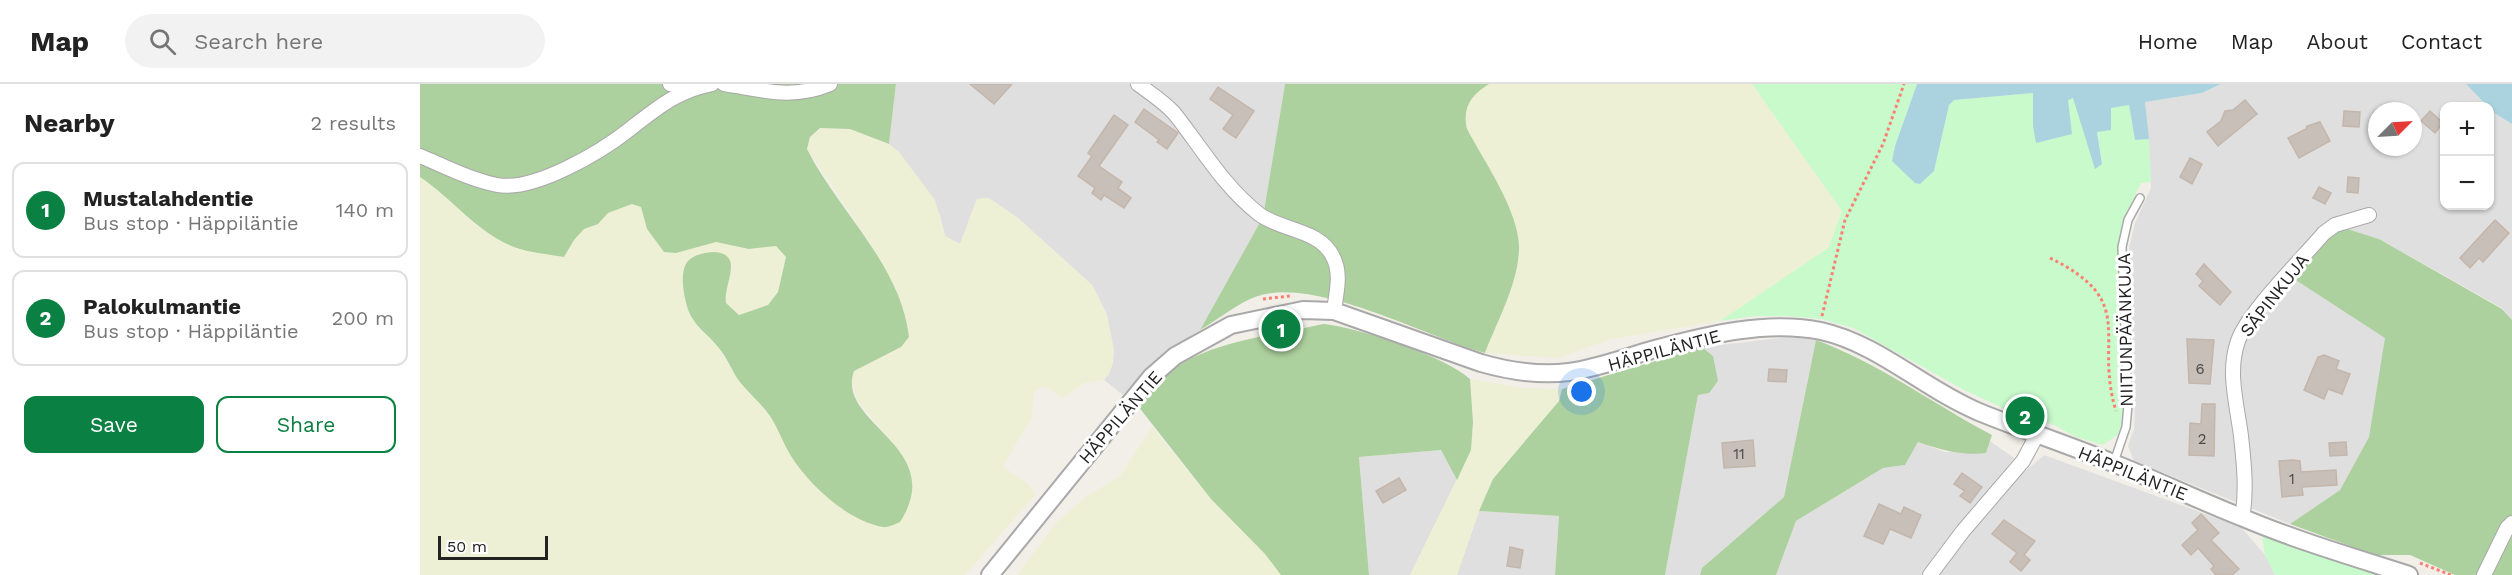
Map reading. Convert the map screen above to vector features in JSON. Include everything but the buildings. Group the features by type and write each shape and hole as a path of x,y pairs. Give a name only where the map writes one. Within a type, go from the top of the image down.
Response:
{"street":[{"path":"670,84 691,88"},
{"path":"420,156 497,185 513,186 536,180 582,159 628,131 656,107 691,88 712,84"},
{"path":"724,84 786,95 814,91 830,84"},
{"path":"1138,84 1172,111 1207,160 1239,198 1263,217 1324,244 1333,257 1338,274 1334,310"},
{"name":"SÄPINKUJA","path":"2242,518 2245,491 2241,439 2232,379 2239,340 2254,315 2324,233 2335,225 2369,215"},
{"name":"HÄPPILÄNTIE","path":"990,575 1151,376 1175,356 1231,325 1303,310 1334,310 1481,363 1505,370 1537,373 1567,372 1599,366 1654,349 1755,328 1819,331 1848,339 1958,402 2037,435 2114,463 2242,518 2411,568"},
{"path":"1930,575 1963,531 2023,461 2037,435"},
{"path":"2484,575 2507,528 2512,523"}],"lane":[{"name":"NIITUNPÄÄNKUJA","path":"2114,463 2124,435 2128,405 2122,247 2128,220 2140,198"}],"path":[{"path":"1819,331 1845,220 1883,144 1904,84"},
{"path":"2050,258 2078,272 2092,284 2103,299 2107,316 2114,405 2124,435"},
{"path":"2411,568 2451,575"}],"shaded area":[{"path":"896,84 1285,84 1263,217 1200,330 1163,355 1123,395 1104,380 1113,363 1113,350 1107,315 1092,285 1019,219 989,198 977,199 960,244 945,236 940,215 899,152 889,144"},
{"path":"2221,84 2466,84 2483,102 2440,102 2440,210 2494,210 2494,111 2512,124 2512,320 2502,308 2379,239 2335,225 2289,275 2386,338 2369,437 2340,490 2290,524 2134,461 2128,446 2134,429 2135,405 2129,248 2135,223 2151,188 2145,102 2202,93"},
{"path":"1789,337 1816,340 1784,497 1702,568 1700,575 1665,575 1698,395 1713,356 1702,347"},
{"path":"1990,441 2014,458 1923,575 1776,575 1796,521 1883,468 1905,465 1918,442 1945,452 1986,453"},
{"path":"1441,450 1457,480 1410,575 1369,575 1359,457"},
{"path":"2044,455 2241,527 2265,555 2275,575 1938,575 1999,494"},
{"path":"1479,511 1559,516 1555,575 1457,575"}],"green space":[{"path":"420,84 896,84 889,144 850,129 820,128 810,137 807,149 881,262 904,311 909,337 901,347 854,371 853,390 860,406 902,455 911,474 911,496 900,522 885,527 870,523 843,510 819,490 791,456 770,416 737,378 721,351 689,312 683,285 686,265 695,256 712,252 724,254 731,264 726,303 739,315 768,305 778,292 786,257 776,246 749,249 716,242 676,253 664,252 647,229 641,207 632,204 608,213 598,224 584,229 564,257 532,252 500,241 420,177"},
{"path":"1285,84 1489,84 1469,103 1466,115 1467,129 1507,202 1519,247 1511,288 1485,353 1370,311 1307,294 1279,292 1255,297 1200,330 1263,217"},
{"path":"1489,84 1752,84 1842,211 1828,248 1720,321 1612,339 1557,358 1485,353 1514,276 1516,226 1467,129 1464,115 1467,104 1478,90"},
{"path":"1752,84 1917,84 1892,161 1934,171 1949,105 1954,100 2033,93 2046,141 2055,136 2068,100 2073,97 2102,164 2097,132 2110,108 2129,105 2135,140 2149,139 2151,182 2141,183 2124,219 2118,247 2123,405 2120,433 2103,445 2076,437 2054,425 2003,408 1964,390 1853,328 1821,319 1755,316 1720,321 1828,248 1842,211"},
{"path":"820,128 850,129 889,144 899,152 935,200 945,236 960,244 977,199 989,198 1019,219 1092,285 1107,315 1114,350 1109,374 1104,380 1084,383 1063,398 1043,386 1034,392 1032,417 1003,466 1029,485 1036,494 965,575 420,575 420,176 445,195 474,224 515,248 564,257 584,229 598,224 608,213 632,204 641,207 647,229 676,253 716,242 749,249 776,246 782,250 786,257 778,292 769,305 739,315 726,303 724,294 733,265 710,252 696,256 687,262 701,329 718,347 737,378 770,416 805,476 826,497 868,522 900,522 913,495 882,430 858,401 851,380 854,371 901,347 896,295 869,241 807,149 810,137"},
{"path":"2335,225 2379,239 2502,309 2512,320 2512,575 2455,575 2410,555 2375,555 2290,524 2340,490 2369,437 2385,338 2288,275"},
{"path":"1323,324 1401,344 1458,370 1470,379 1473,422 1471,450 1457,480 1441,450 1359,457 1369,575 1281,575 1265,554 1211,499 1138,406 1158,381 1194,357 1236,342"},
{"path":"1816,340 1862,360 1992,435 1986,453 1951,452 1918,442 1905,465 1883,468 1796,521 1776,575 1700,575 1702,568 1784,497"},
{"path":"1702,347 1713,356 1718,381 1709,393 1698,395 1665,575 1555,575 1559,516 1479,511 1493,479 1559,401 1562,389"},
{"path":"1470,379 1522,388 1562,389 1559,401 1493,479 1479,511 1457,575 1410,575 1471,450 1473,422"},
{"path":"1152,427 1211,499 1265,554 1281,575 1017,575 1056,523 1087,496 1120,476"},
{"path":"2262,536 2383,575 2275,575 2265,555"}],"water":[{"path":"1917,84 2221,84 2202,93 2145,102 2149,139 2135,140 2129,105 2111,108 2111,130 2097,132 2102,164 2095,169 2073,98 2068,100 2072,134 2036,143 2033,126 2033,93 1954,100 1949,105 1934,171 1920,184 1915,183 1892,161"},
{"path":"2466,84 2512,84 2512,124 2494,113 2494,102 2483,102"}],"place":[{"name":"Mustalahdentie","path":"1281,329"},
{"name":"Palokulmantie","path":"2025,416"}]}
